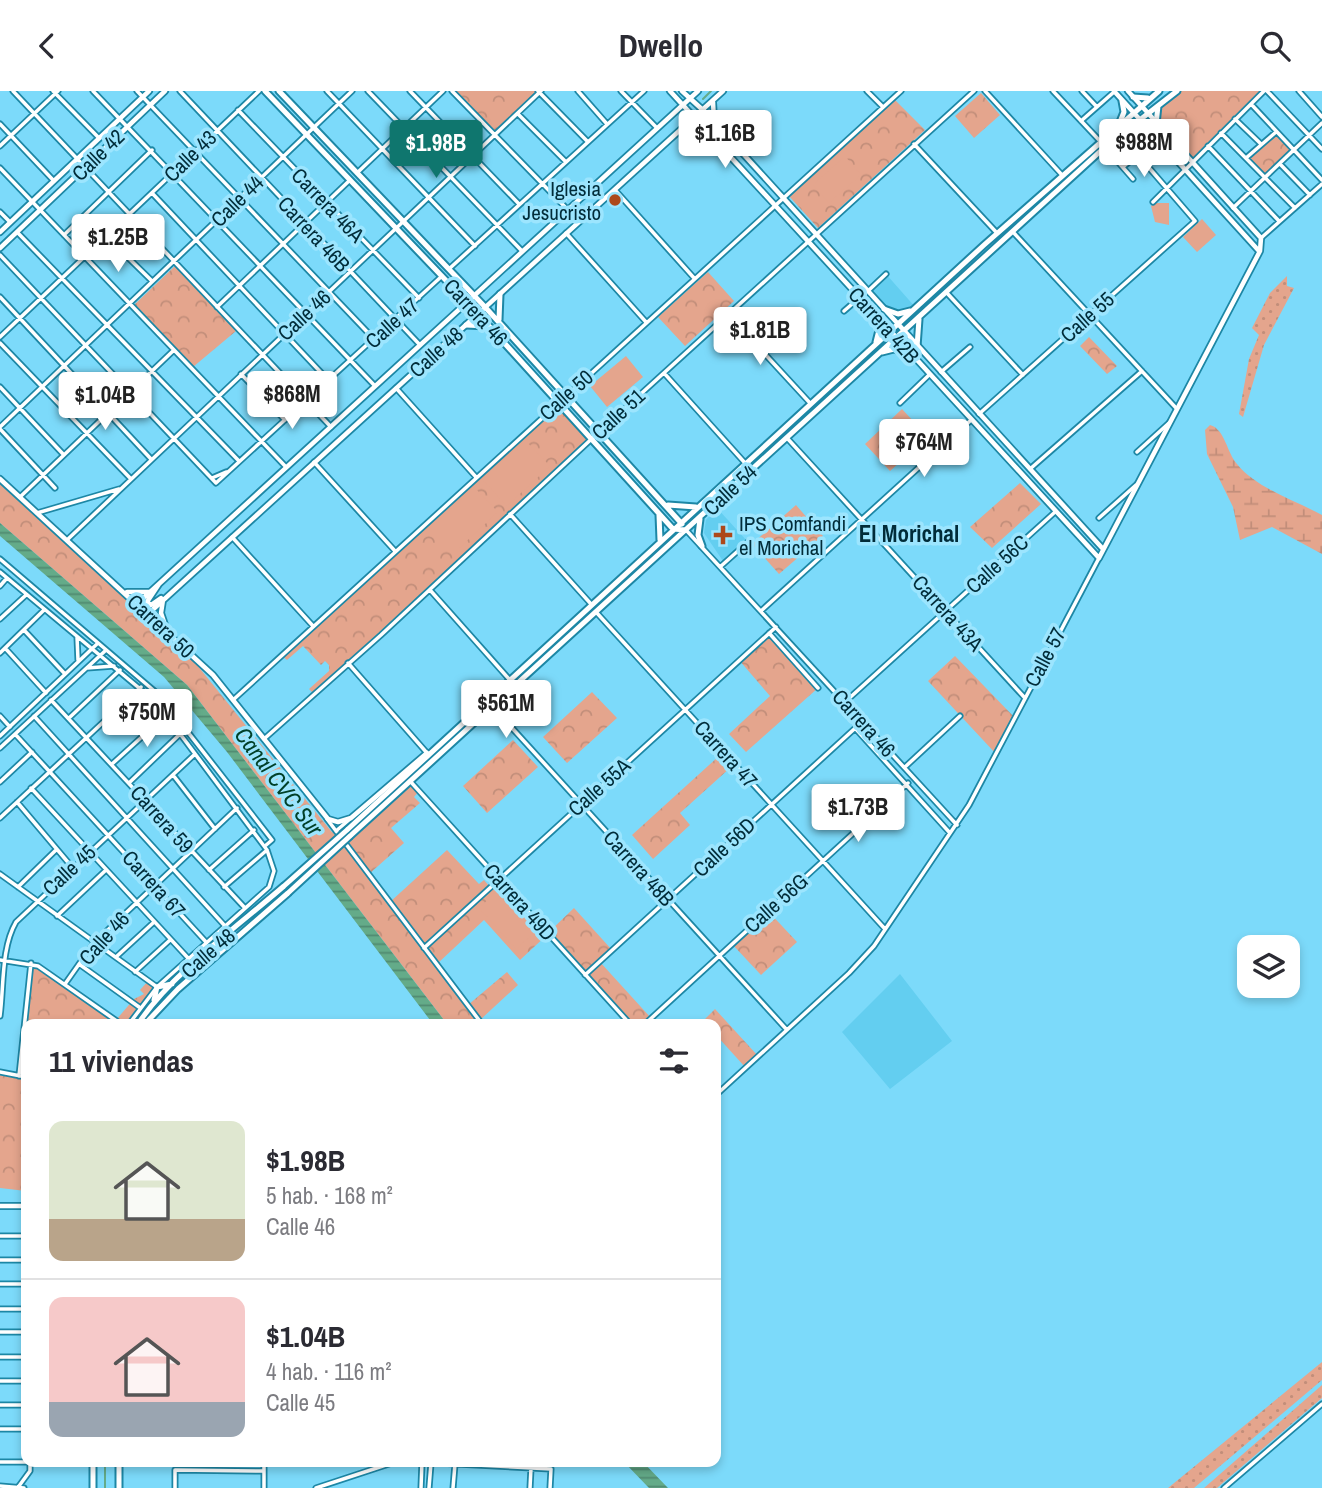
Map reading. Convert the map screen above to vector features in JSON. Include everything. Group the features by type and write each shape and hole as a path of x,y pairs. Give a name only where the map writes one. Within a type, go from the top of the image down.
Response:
{"main road":[{"name":"Carrera 46","path":"265,91 478,314 673,529"},
{"name":"Carrera 46","path":"279,91 500,323 681,521 686,530"},
{"name":"Calle 54","path":"349,833 427,753 997,233 1119,123 1159,91"},
{"path":"1156,124 1162,101 1158,97 1159,91"},
{"name":"Calle 54","path":"286,890 410,781 1105,147 1177,91"},
{"path":"1133,97 1152,97"},
{"path":"1119,123 1124,112 1122,101"},
{"path":"1126,130 1138,126 1149,130"},
{"path":"500,294 500,323"},
{"path":"884,309 903,314 916,308"},
{"path":"873,346 879,330 874,315"},
{"path":"917,347 916,331 920,315"},
{"path":"466,325 479,324 491,329"},
{"path":"874,358 888,350 910,354"},
{"path":"628,478 635,471"},
{"path":"664,503 681,508 696,507"},
{"path":"656,510 662,526 659,543"},
{"path":"702,516 698,529 702,547"},
{"path":"673,529 686,530"},
{"name":"Calle 48","path":"142,1019 152,1004 175,983 286,890"},
{"name":"Calle 48","path":"150,1019 178,989 286,890"},
{"path":"152,1004 156,987 175,983"},
{"path":"93,1467 93,1488"},
{"path":"119,1467 119,1488"}],"street":[{"path":"13,91 331,427"},
{"path":"93,91 129,125 376,386"},
{"path":"137,91 374,339"},
{"name":"Calle 42","path":"0,232 149,91"},
{"name":"Calle 42","path":"0,248 165,91"},
{"name":"Carrera 46B","path":"180,91 420,345"},
{"name":"Calle 43","path":"0,337 258,91"},
{"path":"327,91 475,246"},
{"name":"Calle 44","path":"0,428 352,91"},
{"path":"368,91 522,252"},
{"path":"410,91 519,204"},
{"path":"357,173 443,91"},
{"path":"452,91 568,210"},
{"path":"540,91 587,142"},
{"name":"Calle 46","path":"67,540 540,91"},
{"path":"578,91 607,124"},
{"path":"621,91 657,128"},
{"path":"449,269 644,91"},
{"name":"Carrera 42B","path":"670,91 970,421 1099,558"},
{"name":"Carrera 42B","path":"682,91 703,110 1103,549"},
{"name":"Calle 48","path":"137,604 698,91"},
{"name":"Calle 48","path":"148,614 723,91"},
{"path":"867,91 883,107"},
{"name":"Calle 50","path":"233,699 901,91"},
{"name":"Calle 51","path":"264,739 974,91"},
{"path":"985,91 1062,175"},
{"path":"1053,91 1100,141"},
{"path":"1082,91 1097,107"},
{"path":"1081,121 1114,91 1259,251"},
{"path":"1128,91 1261,237 1322,182 1251,104"},
{"path":"1153,202 1265,91 1322,149"},
{"path":"1299,91 1322,117"},
{"path":"0,146 55,92 99,138"},
{"path":"714,122 712,109 716,98"},
{"name":"Carrera 46A","path":"239,110 326,204 419,298"},
{"path":"518,113 566,162"},
{"path":"1235,119 1261,144"},
{"path":"1233,208 1322,123"},
{"path":"0,124 54,181"},
{"path":"681,129 694,126 706,129"},
{"path":"1246,158 1276,132"},
{"path":"1221,133 1295,208"},
{"path":"1123,167 1157,139"},
{"path":"914,144 997,233"},
{"path":"1208,146 1279,221"},
{"path":"1105,147 1133,179"},
{"path":"64,235 152,150"},
{"path":"1138,155 1167,187"},
{"path":"1279,163 1310,195"},
{"path":"0,168 286,467"},
{"path":"217,307 350,180"},
{"name":"Calle 55","path":"979,414 1195,221 1167,187"},
{"path":"615,190 694,278"},
{"path":"152,193 329,380"},
{"path":"0,212 10,222"},
{"path":"17,232 239,461"},
{"path":"1013,232 1177,409"},
{"path":"566,233 646,322"},
{"path":"106,236 152,282"},
{"name":"Calle 57","path":"721,1090 864,958 957,825 997,755 1024,697 1259,251 1261,237"},
{"path":"0,255 212,478 228,472"},
{"path":"868,291 886,274"},
{"name":"Calle 47","path":"212,478 216,483 442,276"},
{"path":"946,292 1023,375"},
{"path":"844,311 865,295 873,296"},
{"path":"0,297 152,459"},
{"path":"728,314 810,403"},
{"path":"0,343 131,479"},
{"path":"941,372 970,347"},
{"path":"20,497 174,350"},
{"path":"1030,469 1142,371"},
{"path":"664,373 745,463"},
{"path":"241,374 285,420"},
{"path":"900,403 929,375"},
{"path":"0,387 64,454"},
{"path":"396,388 476,477"},
{"path":"1137,452 1171,420"},
{"path":"761,611 970,421"},
{"path":"0,428 55,488"},
{"name":"Carrera 43A","path":"787,437 1024,697"},
{"path":"314,462 395,551"},
{"name":"Carrera 50","path":"0,479 214,675 478,1019"},
{"path":"1099,518 1138,483"},
{"path":"37,513 121,488"},
{"name":"Calle 56C","path":"845,702 1055,512"},
{"path":"510,514 592,604"},
{"name":"Carrera 46","path":"686,530 957,825"},
{"path":"232,537 313,626"},
{"path":"720,567 749,541"},
{"path":"0,559 159,695 272,840 224,887"},
{"path":"0,572 141,687 166,715 266,848"},
{"path":"0,586 7,578"},
{"path":"159,583 148,604 153,605 169,595"},
{"path":"123,590 137,594 151,591"},
{"path":"430,590 509,679"},
{"path":"0,619 26,595"},
{"path":"163,600 161,613 168,632"},
{"path":"0,653 44,610"},
{"name":"Carrera 47","path":"595,611 885,929"},
{"name":"Calle 55A","path":"424,948 776,627"},
{"path":"24,630 65,674"},
{"name":"Carrera 46","path":"769,633 818,688"},
{"path":"76,635 78,663"},
{"path":"0,736 97,644"},
{"path":"5,649 46,693"},
{"path":"0,748 105,651"},
{"path":"88,653 95,652 95,660"},
{"path":"348,663 427,753"},
{"path":"85,669 118,668"},
{"path":"69,718 118,668"},
{"path":"0,818 141,687"},
{"name":"Carrera 59","path":"51,700 244,908"},
{"name":"Carrera 48B","path":"492,706 787,1030"},
{"path":"112,764 166,715"},
{"path":"0,716 9,727"},
{"path":"34,716 225,926"},
{"path":"904,767 960,716"},
{"name":"Calle 56D","path":"585,975 863,721"},
{"name":"Carrera 46","path":"855,727 951,833"},
{"name":"Carrera 67","path":"15,734 206,942"},
{"path":"129,783 180,734"},
{"path":"0,782 32,751"},
{"name":"Calle 54","path":"336,831 427,753"},
{"name":"Calle 45","path":"0,1016 10,932 36,901 195,754"},
{"path":"172,775 215,829"},
{"name":"Carrera 49D","path":"410,781 625,1019"},
{"name":"Calle 56G","path":"650,1019 908,783"},
{"path":"31,788 188,958"},
{"path":"17,802 72,867"},
{"name":"Calle 46","path":"65,984 94,943 237,808"},
{"path":"324,816 338,822 351,818"},
{"path":"209,870 254,830"},
{"name":"Calle 48","path":"132,1019 156,987 269,887 274,871 266,848"},
{"path":"18,887 57,849"},
{"path":"57,916 106,870"},
{"path":"0,874 156,987"},
{"path":"116,958 153,923"},
{"path":"135,972 170,940"},
{"path":"0,960 32,963 114,1019"},
{"path":"27,1019 32,963"},
{"path":"79,964 139,1007"},
{"path":"0,1072 19,1076 21,1067"},
{"path":"0,1206 21,1206"},
{"path":"0,1235 21,1236"},
{"path":"0,1260 21,1260"},
{"path":"0,1284 21,1284"},
{"path":"0,1308 21,1309"},
{"path":"0,1332 21,1332"},
{"path":"0,1357 21,1357"},
{"path":"0,1381 21,1381"},
{"path":"1224,1488 1322,1404"},
{"path":"0,1405 21,1405"},
{"path":"0,1429 21,1429"},
{"path":"0,1462 21,1462"},
{"path":"0,1486 22,1487 30,1467"},
{"path":"264,1467 264,1488"},
{"path":"316,1488 380,1467"},
{"path":"421,1488 422,1467"},
{"path":"429,1488 431,1467"},
{"path":"453,1488 455,1467"},
{"path":"512,1467 551,1469 550,1488"},
{"path":"530,1488 531,1468"},
{"path":"175,1488 175,1470 264,1471"}],"shaded area":[{"path":"886,274 916,308 908,313 889,312 868,291"},
{"name":"IPS Comfandi el Morichal","path":"717,508 747,541 723,561 704,533 706,520"},
{"path":"0,523 187,685 443,1019 429,1019 227,752 164,677 0,536"},
{"path":"900,974 952,1041 890,1089 842,1032"},
{"path":"629,1467 648,1467 668,1488 649,1488"}],"green space":[{"path":"452,91 538,91 540,92 495,134"},
{"path":"1177,91 1264,91 1191,162 1155,119 1156,111"},
{"path":"981,93 1000,115 974,138 955,116"},
{"path":"894,99 925,130 818,228 788,195"},
{"path":"1276,132 1293,150 1265,177 1246,158"},
{"path":"845,156 861,175 829,203 813,185"},
{"path":"1154,203 1169,203 1169,225 1155,222 1151,206"},
{"path":"1202,219 1216,235 1197,252 1183,237"},
{"path":"175,266 236,331 193,367 134,305"},
{"path":"708,272 734,301 685,346 658,317"},
{"path":"1287,276 1287,286 1294,288 1264,345 1243,417 1239,414 1249,359 1259,335 1252,328 1270,293"},
{"path":"1089,337 1117,366 1107,374 1080,346"},
{"path":"626,356 643,377 607,407 590,386"},
{"path":"556,404 590,441 495,532 314,694 309,689 329,671 329,665 325,661 321,665 303,646 287,660 281,655"},
{"path":"902,409 928,437 890,471 865,444"},
{"path":"1210,425 1219,431 1245,473 1265,487 1322,515 1322,554 1272,527 1240,540 1233,507 1207,454 1205,430"},
{"path":"525,440 550,466 507,506 482,479"},
{"path":"1020,483 1041,504 992,548 970,527"},
{"path":"0,484 193,660 331,831 346,845 413,784 419,791 414,797 420,803 391,828 404,843 369,874 390,902 447,850 479,884 484,880 490,887 499,879 548,933 574,908 612,950 600,962 651,1018 625,1019 548,934 520,960 484,920 437,964 468,1005 507,972 518,985 481,1019 443,1019 187,685 0,523"},
{"path":"474,487 498,512 458,549 434,525"},
{"path":"796,505 823,536 779,574 752,544"},
{"path":"769,633 818,688 746,752 729,734 770,696 739,660"},
{"path":"955,656 1015,718 997,755 928,681"},
{"path":"592,692 617,718 567,763 543,737"},
{"path":"513,740 538,767 487,813 463,786"},
{"path":"719,756 730,768 680,813 690,825 653,859 632,835"},
{"path":"497,891 535,932 516,949 479,908"},
{"path":"768,911 797,942 761,975 732,944"},
{"path":"31,963 115,1019 27,1019"},
{"path":"148,981 157,987 133,1019 117,1019 134,999 144,994 140,990"},
{"path":"715,1009 758,1056 745,1067 721,1041 721,1019 705,1019"},
{"path":"0,1072 21,1076 21,1190 0,1188"},
{"path":"1322,1362 1322,1380 1194,1488 1168,1488"},
{"path":"1322,1385 1322,1398 1217,1488 1204,1488"}],"waterway":[{"path":"703,99 711,91"},
{"path":"105,1467 105,1488"}],"place":[{"name":"Iglesia Jesucristo","path":"615,200"},
{"name":"IPS Comfandi el Morichal","path":"723,535"}],"district":[{"name":"El Morichal","path":"909,533"}],"water label":[{"name":"Canal CVC Sur","path":"279,781"}]}
